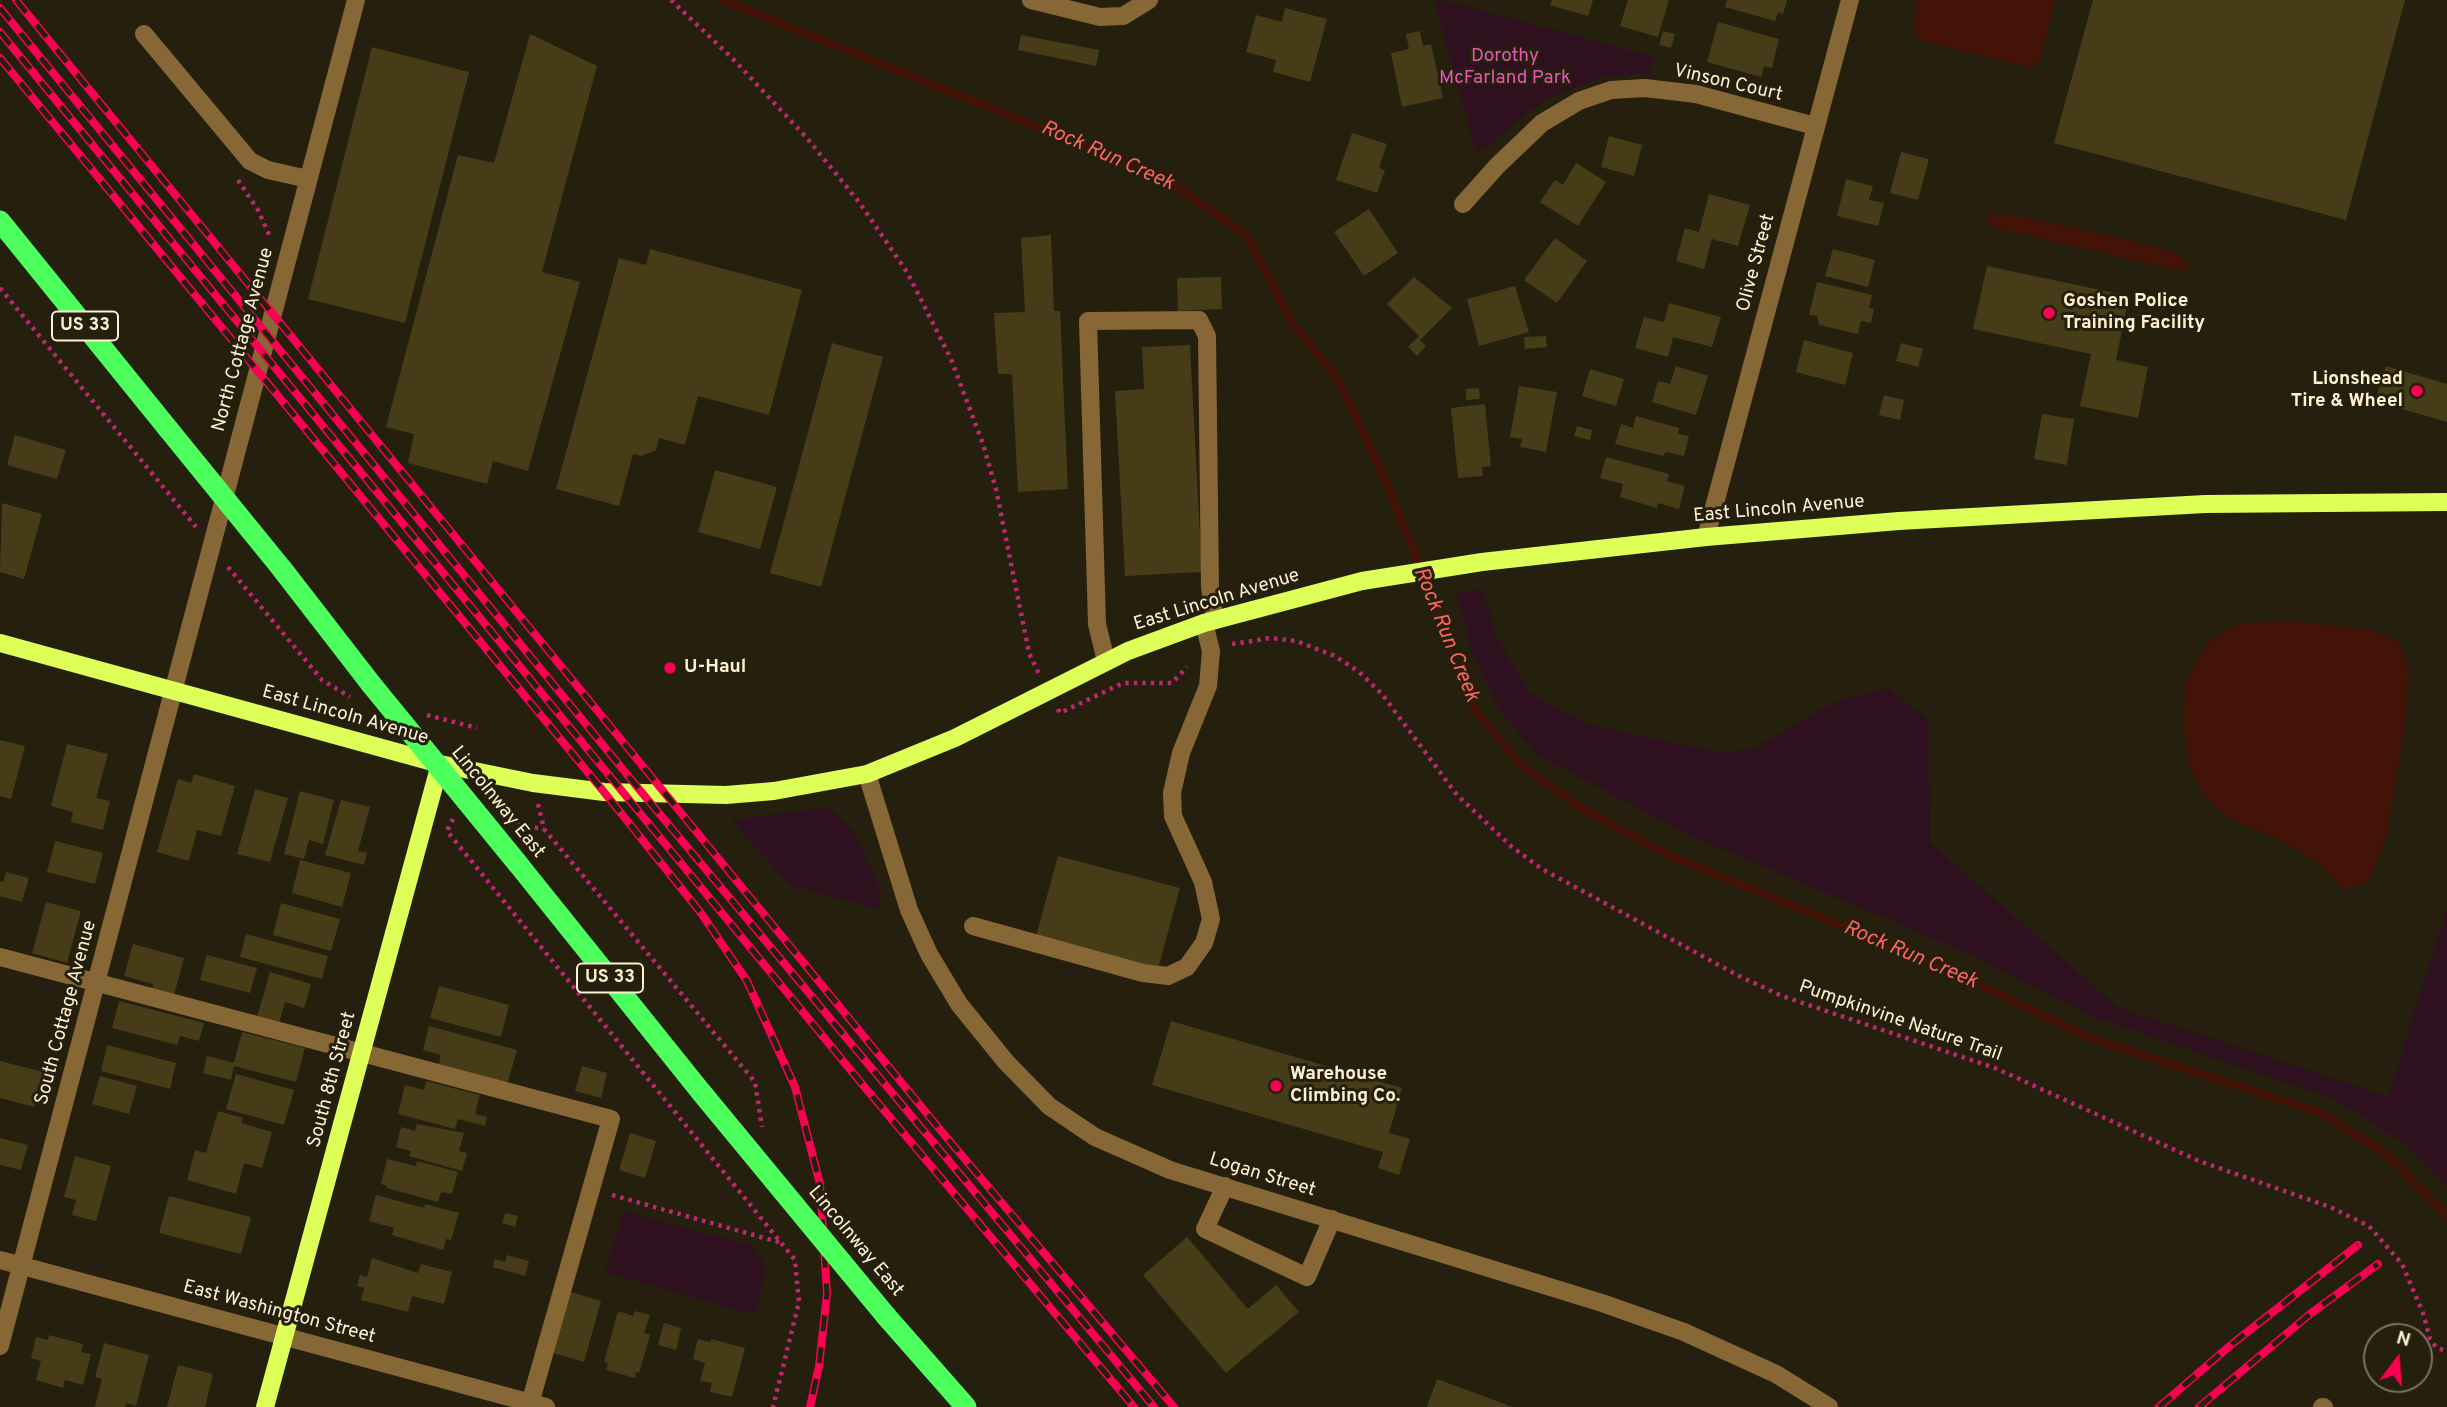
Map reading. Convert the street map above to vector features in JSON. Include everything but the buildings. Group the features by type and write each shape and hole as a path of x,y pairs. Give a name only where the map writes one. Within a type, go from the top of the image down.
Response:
{"highway":[{"name":"Lincolnway East","path":"0,221 701,1092 886,1316 966,1407"}],"main road":[{"name":"East Lincoln Avenue","path":"0,643 440,764 533,783 624,794 726,795 774,791 867,774 955,738 1106,662 1210,622 1363,581 1482,562 1706,537 2098,508 2447,502"},
{"name":"South 8th Street","path":"265,1407 440,764"}],"street":[{"name":"North Cottage Avenue","path":"175,690 356,0"},
{"path":"1031,0 1100,17 1123,16 1145,4"},
{"name":"Olive Street","path":"1706,537 1850,0"},
{"path":"144,34 250,161 268,170 308,179"},
{"name":"Vinson Court","path":"1463,204 1497,166 1542,123 1579,101 1611,90 1645,88 1696,94 1815,126"},
{"path":"973,926 1143,973 1168,976 1187,967 1204,943 1211,919 1203,882 1173,817 1172,793 1181,753 1208,686 1211,651 1207,336 1199,320 1088,321 1097,624 1106,662"},
{"name":"South Cottage Avenue","path":"0,1346 175,690"},
{"name":"Logan Street","path":"867,774 909,910 929,954 959,1004 1006,1062 1049,1106 1095,1138 1170,1171 1332,1219 1684,1332 1776,1374 1829,1407"},
{"path":"0,957 611,1119 535,1406"},
{"path":"1225,1186 1205,1229 1307,1277 1332,1219"},
{"name":"East Washington Street","path":"0,1260 284,1335 535,1406"}],"path":[{"path":"671,0 733,58 806,137 859,202 906,272 951,359 983,444 996,489 1029,653"},
{"path":"231,171 258,210 284,270"},
{"path":"0,288 198,529"},
{"name":"Pumpkinvine Nature Trail","path":"1359,671 1382,694 1457,795 1512,847 1542,869 1739,976 1782,996 1995,1068 2199,1161 2330,1207 2369,1226 2402,1264 2423,1313 2430,1339 2437,1348 2446,1351"},
{"path":"533,783 544,829 755,1082 763,1135"},
{"path":"459,814 453,817 447,831 795,1260 799,1302 773,1407"},
{"path":"591,1189 782,1243"}],"green space":[{"name":"Dorothy McFarland Park","path":"1434,0 1443,0 1654,57 1649,73 1610,76 1554,95 1532,109 1488,147 1476,151"},
{"path":"1482,589 1497,637 1528,692 1586,724 1715,752 1751,750 1837,701 1888,688 1928,720 1930,843 2119,1008 2388,1097 2447,907 2447,1187 2404,1143 2333,1098 2096,1018 1970,954 1696,838 1537,755 1496,704 1472,650 1456,593"},
{"path":"821,808 832,810 853,830 880,889 881,910 790,885 731,820"},
{"path":"623,1211 750,1245 767,1267 755,1315 605,1272"}],"shaded area":[{"path":"1917,0 2055,0 2040,61 2032,68 1923,41 1913,31"},
{"path":"1991,215 2020,216 2126,239 2173,252 2190,266 2186,270 2173,269 1995,228 1985,219"},
{"path":"2298,621 2373,631 2399,642 2408,667 2406,716 2387,834 2368,883 2344,889 2319,863 2283,841 2230,819 2202,794 2188,762 2183,722 2186,681 2209,642 2241,623"}],"waterway":[{"name":"Rock Run Creek","path":"723,0 1164,178 1246,235 1292,322 1338,380 1385,479 1425,579 1449,653 1475,710 1522,766 1581,808 1664,853 1952,971 2087,1037 2319,1112 2386,1153 2447,1216"}],"railway":[{"path":"16,0 942,1132 1174,1407"},
{"path":"0,8 643,794 1154,1407"},
{"path":"0,32 862,1084 1134,1407"},
{"path":"0,58 604,792 701,913 747,981 795,1087 820,1184 827,1294 819,1366 810,1407"},
{"path":"2159,1407 2232,1344 2358,1245"},
{"path":"2199,1407 2310,1314 2378,1264"}],"place":[{"name":"Goshen Police Training Facility","path":"2049,313"},
{"name":"Lionshead Tire & Wheel","path":"2417,391"},
{"name":"U-Haul","path":"670,668"},
{"name":"Warehouse Climbing Co.","path":"1276,1086"}]}
